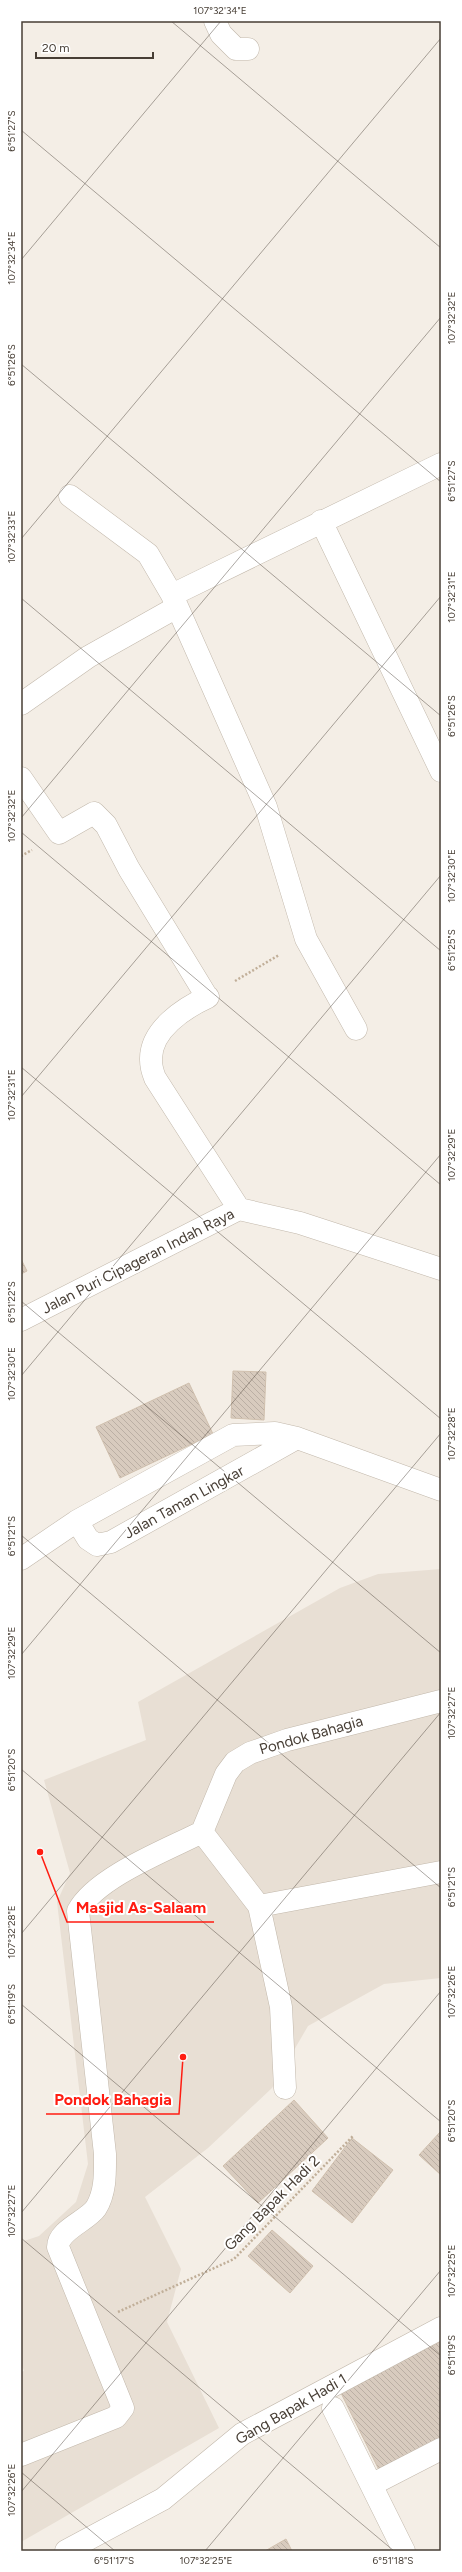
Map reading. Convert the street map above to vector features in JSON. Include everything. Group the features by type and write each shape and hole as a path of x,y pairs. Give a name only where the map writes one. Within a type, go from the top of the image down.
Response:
{"street":[{"path":"215,21 221,34 236,49 248,49"},
{"path":"21,704 88,657 175,601 321,522 441,464"},
{"path":"70,496 148,554 175,601 266,807 306,940 356,1029"},
{"path":"321,522 441,771"},
{"path":"21,778 60,833 94,813 106,825 129,869 208,997 169,1021 153,1043 151,1060 155,1078 239,1209"},
{"name":"Jalan Puri Cipageran Indah Raya","path":"21,1320 239,1209 300,1223 441,1269"},
{"path":"21,1559 77,1521 232,1436 275,1433 297,1438 440,1486"},
{"name":"Jalan Taman Lingkar","path":"77,1521 88,1539 97,1545 111,1542 297,1438"},
{"name":"Pondok Bahagia","path":"202,1832 226,1774 235,1762 250,1753 288,1740 441,1701"},
{"path":"21,2455 116,2418 124,2408 58,2247 61,2238 96,2208 104,2185 105,2154 78,1911 84,1900 113,1878 202,1832 259,1906 282,2007 285,2088"},
{"path":"259,1906 441,1872"},
{"name":"Gang Bapak Hadi 1","path":"66,2551 163,2499 242,2434 441,2328"},
{"path":"333,2408 373,2484 404,2551"},
{"path":"373,2484 441,2449"}],"path":[{"path":"208,997 306,940"},
{"name":"Gang Bapak Hadi 2","path":"90,2324 234,2259 353,2136"}],"shaded area":[{"path":"441,1569 441,1978 384,1984 308,2026 272,2088 208,2148 145,2197 181,2269 167,2322 219,2428 21,2542 21,2372 24,2371 21,2362 21,2242 39,2236 76,2202 88,2164 57,1902 70,1873 44,1780 146,1740 138,1702 340,1588 378,1574"}],"building":[{"path":"21,1259 27,1271 21,1274"},
{"path":"233,1371 266,1372 264,1420 231,1418"},
{"path":"189,1383 213,1434 120,1478 96,1427"},
{"path":"294,2100 328,2138 258,2203 223,2166"},
{"path":"441,2131 441,2175 419,2155"},
{"path":"352,2138 393,2170 352,2223 312,2191"},
{"path":"272,2230 313,2266 290,2293 248,2256"},
{"path":"441,2341 441,2442 381,2474 340,2391"},
{"path":"286,2539 292,2551 265,2551"}],"place":[{"name":"Masjid As-Salaam","path":"40,1852"},
{"name":"Pondok Bahagia","path":"183,2057"}]}
